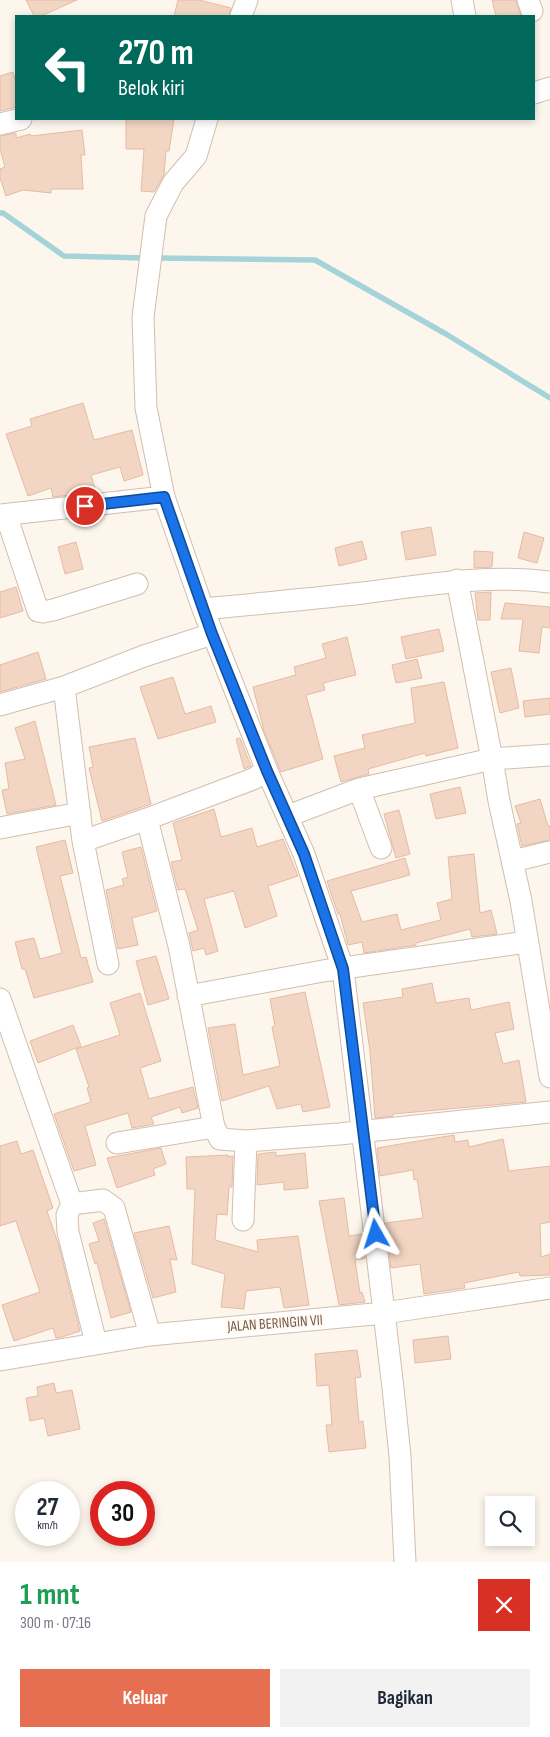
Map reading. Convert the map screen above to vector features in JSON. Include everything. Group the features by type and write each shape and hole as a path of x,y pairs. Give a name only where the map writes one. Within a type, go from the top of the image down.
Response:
{"street":[{"path":"241,15 247,0"},
{"path":"462,0 465,15"},
{"path":"535,93 550,88"},
{"path":"0,124 17,120"},
{"path":"208,120 196,156 173,183 156,216 142,318 146,408 164,497 260,775 288,816 334,970 352,1132 384,1313 400,1456 405,1562"},
{"path":"138,584 53,610 38,611 3,515 164,497"},
{"path":"203,610 457,580 530,579 550,582"},
{"path":"457,580 499,801 513,861 550,1077"},
{"path":"0,705 64,687 144,656 212,634"},
{"path":"64,687 83,841 108,964"},
{"path":"288,816 359,789 492,759 550,755"},
{"path":"83,841 147,819 260,775"},
{"path":"359,789 381,848"},
{"path":"0,828 80,813"},
{"path":"147,819 179,946 214,1127 220,1139 246,1140 352,1132 550,1112"},
{"path":"513,861 550,852"},
{"path":"188,996 334,970 526,942"},
{"path":"0,999 72,1204 67,1215 68,1232 96,1344"},
{"path":"117,1142 214,1127"},
{"path":"243,1220 246,1140"},
{"path":"72,1204 103,1200 114,1208 150,1335"},
{"name":"JALAN BERINGIN VII","path":"0,1360 150,1335 384,1313 550,1288"}],"building":[{"path":"26,0 77,0 43,15 34,15"},
{"path":"178,0 199,0 231,8 229,15 174,15"},
{"path":"492,0 516,0 521,15 496,15"},
{"path":"13,72 15,79 15,107 0,111 0,76"},
{"path":"126,120 174,120 169,151 166,151 164,175 154,192 141,191 144,149 126,149"},
{"path":"82,130 85,155 81,155 83,189 51,189 51,193 23,190 6,196 0,178 0,169 5,167 0,149 0,136 16,133 16,138 30,134 31,136"},
{"path":"83,403 94,440 132,430 143,475 124,481 120,467 91,475 96,492 53,497 51,488 28,496 6,434 32,426 30,419"},
{"path":"431,527 436,555 406,560 401,532"},
{"path":"524,532 544,538 537,563 518,558"},
{"path":"362,541 367,559 339,566 335,548"},
{"path":"76,542 83,569 65,574 58,547"},
{"path":"474,551 493,552 492,567 474,568"},
{"path":"16,587 23,611 0,618 0,592"},
{"path":"491,592 490,620 478,620 475,593"},
{"path":"505,603 550,607 550,628 542,627 539,653 519,651 523,619 501,619"},
{"path":"439,629 444,651 406,659 401,637"},
{"path":"347,637 356,675 323,683 325,690 306,695 323,759 281,772 264,731 253,687 296,675 294,667 326,658 322,644"},
{"path":"38,652 46,679 0,692 0,665"},
{"path":"417,659 422,678 396,683 392,665"},
{"path":"511,668 519,708 500,713 491,672"},
{"path":"173,677 185,714 211,706 216,722 158,739 140,687"},
{"path":"444,682 458,748 426,756 425,753 368,769 369,774 341,782 334,756 365,748 362,735 415,723 411,688"},
{"path":"550,698 550,714 525,717 523,701"},
{"path":"35,721 56,805 7,814 2,790 9,789 5,763 25,759 15,728"},
{"path":"135,738 151,804 102,821 89,768 93,767 89,747"},
{"path":"240,738 251,766 244,769 236,739"},
{"path":"460,787 466,813 436,819 430,794"},
{"path":"540,799 548,826 550,826 550,840 522,846 517,824 521,823 515,806"},
{"path":"214,809 221,837 252,828 257,847 283,839 298,876 268,886 277,916 245,928 234,891 204,899 218,951 206,955 204,948 193,951 189,933 198,930 185,889 178,890 171,862 182,860 173,823"},
{"path":"399,810 410,854 396,858 384,814"},
{"path":"65,840 73,873 60,876 81,958 86,957 93,982 34,998 25,969 22,969 15,942 34,938 40,959 62,953 36,847"},
{"path":"141,847 157,911 132,918 138,945 118,949 106,890 124,885 122,879 128,877 122,852"},
{"path":"474,854 480,913 491,910 497,934 472,937 470,929 416,943 416,945 364,953 362,942 348,945 340,914 338,914 327,881 405,858 410,875 351,891 362,922 397,914 401,930 441,920 437,903 452,899 448,857"},
{"path":"156,956 169,999 148,1005 136,961"},
{"path":"432,983 436,1003 469,998 471,1010 509,1002 514,1029 495,1033 503,1064 519,1060 526,1102 393,1114 393,1116 375,1118 370,1051 363,1003 403,997 402,989"},
{"path":"305,992 330,1107 303,1112 301,1104 277,1109 269,1086 222,1101 208,1028 235,1024 243,1075 280,1066 272,1027 275,1026 270,999"},
{"path":"140,993 161,1061 140,1068 149,1099 193,1087 198,1108 182,1113 180,1107 151,1117 154,1124 132,1128 128,1113 85,1126 96,1165 74,1171 54,1114 91,1102 87,1088 89,1087 76,1049 120,1035 110,1003"},
{"path":"73,1025 81,1046 38,1063 30,1041"},
{"path":"454,1135 455,1142 468,1140 469,1147 503,1139 509,1171 550,1166 550,1222 540,1224 541,1257 550,1254 550,1275 520,1276 519,1272 464,1283 465,1288 424,1294 420,1264 391,1268 386,1223 423,1218 417,1179 414,1180 413,1170 380,1176 377,1148"},
{"path":"17,1141 21,1154 33,1150 53,1208 47,1211 59,1246 80,1331 62,1337 56,1338 53,1328 14,1341 2,1305 40,1292 16,1221 0,1226 0,1146"},
{"path":"161,1148 166,1164 153,1169 155,1175 117,1188 107,1158"},
{"path":"276,1152 276,1156 305,1153 308,1188 284,1190 284,1182 257,1185 258,1154"},
{"path":"228,1155 228,1157 233,1156 232,1187 229,1187 227,1215 217,1214 215,1240 258,1252 257,1240 298,1236 309,1305 284,1308 280,1287 246,1291 244,1309 221,1307 225,1274 192,1264 195,1189 187,1189 186,1157"},
{"path":"344,1198 349,1236 362,1234 365,1258 355,1260 360,1293 362,1292 365,1302 339,1305 319,1201"},
{"path":"104,1219 131,1312 111,1318 97,1263 95,1264 89,1244 99,1241 93,1223"},
{"path":"169,1226 177,1260 170,1259 176,1292 153,1298 134,1233"},
{"path":"448,1336 451,1359 415,1363 413,1340"},
{"path":"357,1350 361,1377 355,1378 359,1422 363,1421 366,1448 329,1452 326,1425 332,1425 329,1385 317,1386 315,1354"},
{"path":"54,1383 56,1393 72,1390 80,1429 48,1436 44,1418 30,1421 26,1398 38,1396 37,1387"}],"waterway":[{"path":"0,213 3,213 64,256 145,258"},
{"path":"155,258 315,260 446,334 550,398"}],"route":[{"path":"85,506 164,497 212,634 267,771 304,854 343,969 376,1234"}]}
